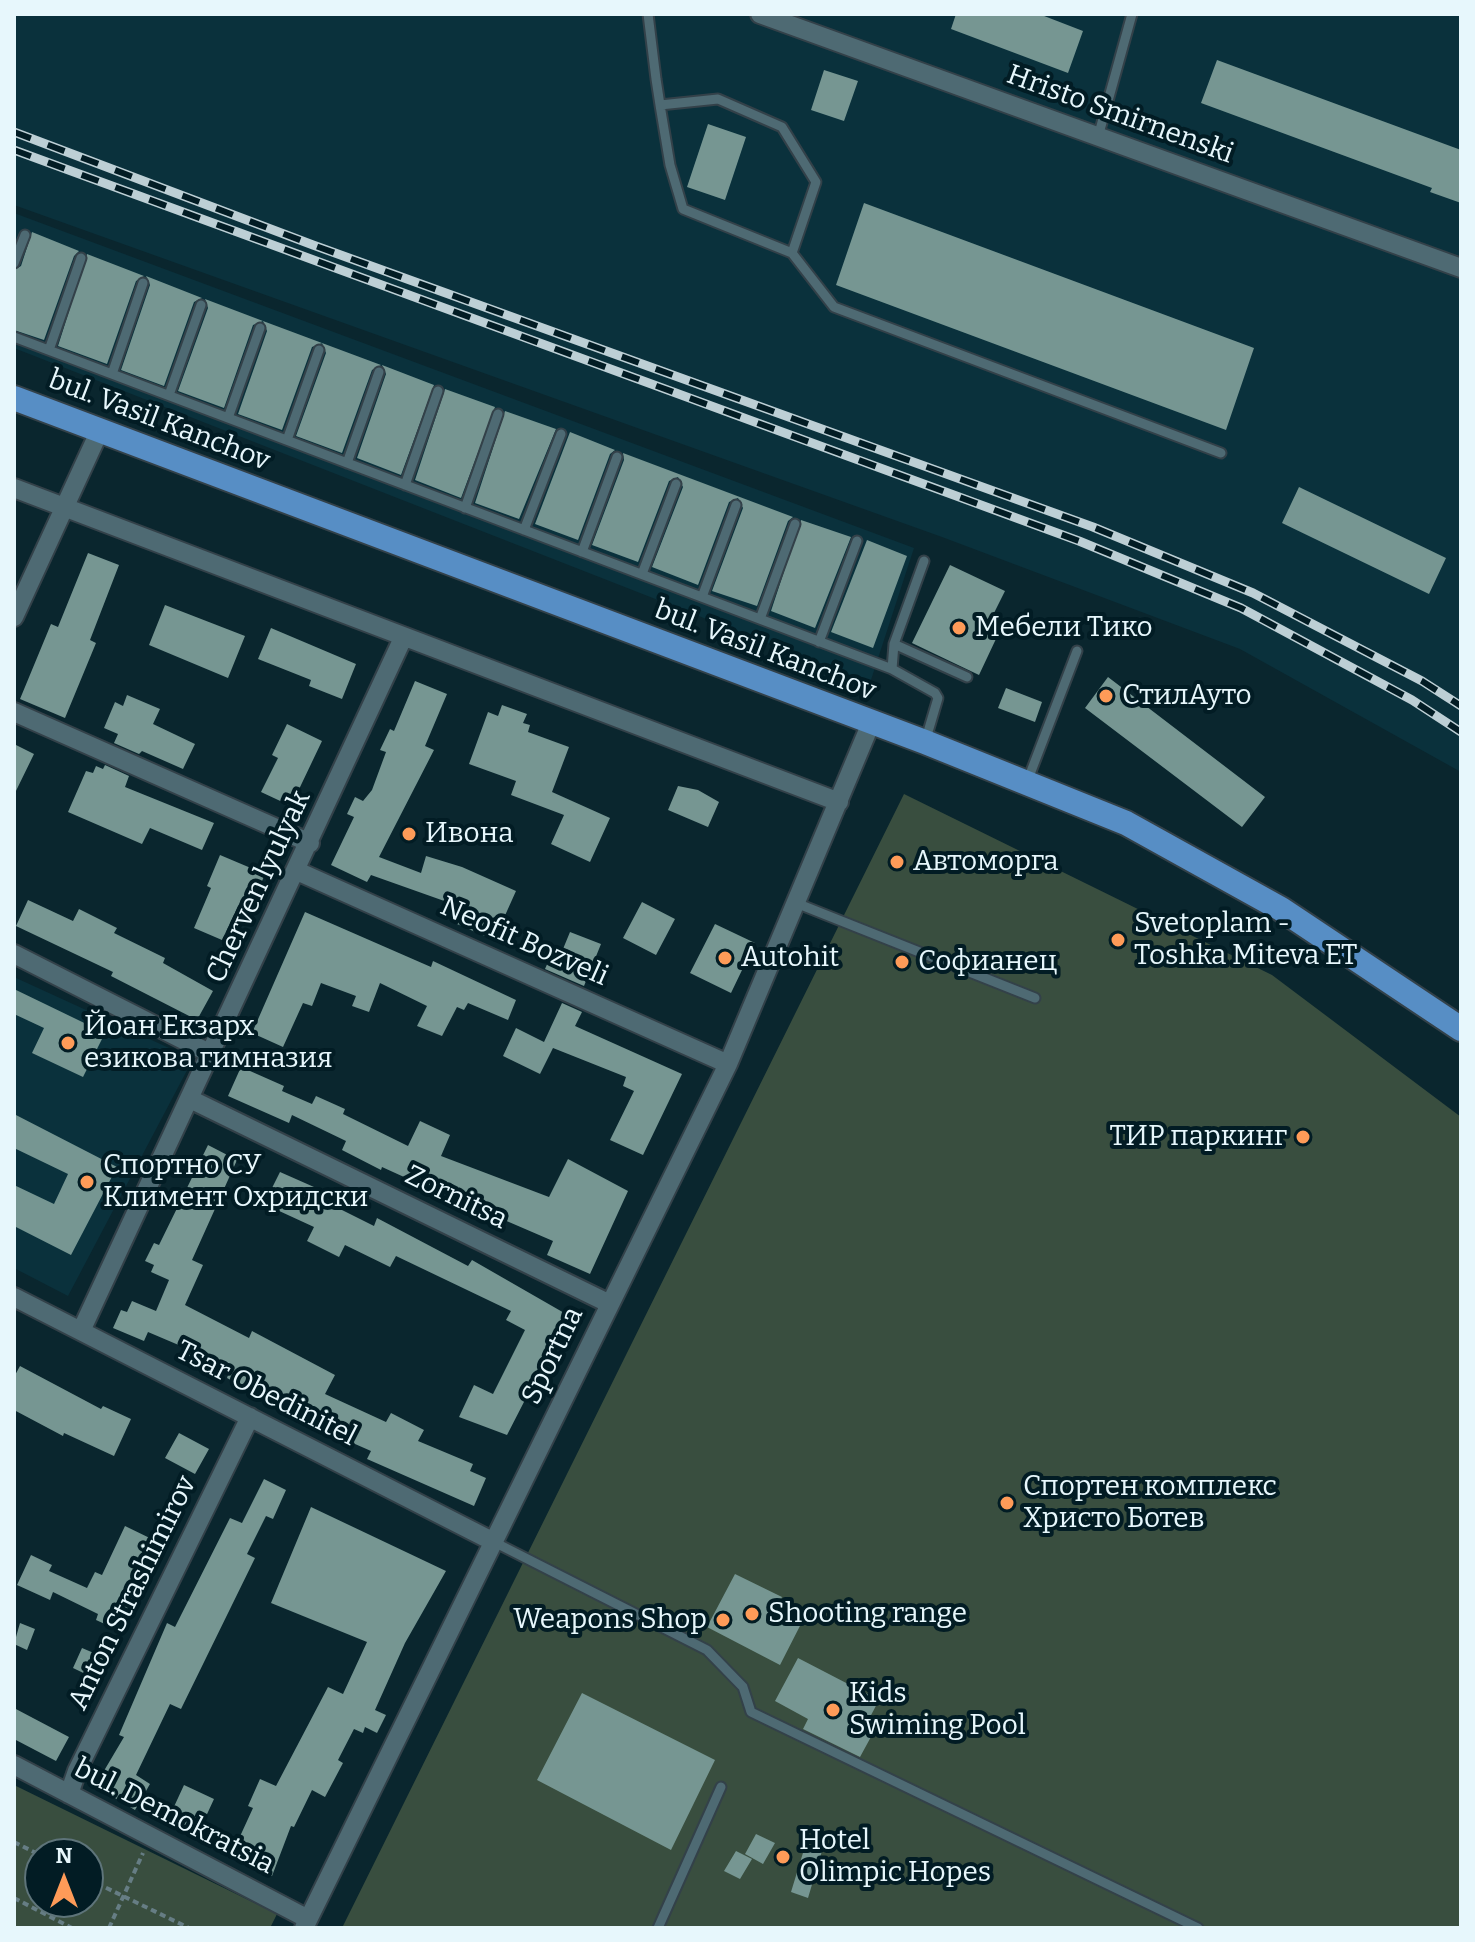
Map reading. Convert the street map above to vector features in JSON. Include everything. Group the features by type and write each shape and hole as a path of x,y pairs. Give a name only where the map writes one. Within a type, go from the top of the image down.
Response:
{"main road":[{"name":"bul. Vasil Kanchov","path":"14,398 925,742 1126,823 1281,909 1461,1029"}],"street":[{"name":"Hristo Smirnenski","path":"760,14 1461,268"},
{"path":"14,617 100,430"},
{"path":"14,488 839,802"},
{"name":"Cherven lyulyak","path":"81,1331 213,1055 403,638"},
{"path":"14,712 310,843"},
{"name":"Sportna","path":"310,1925 492,1541 728,1064 871,723"},
{"name":"Neofit Bozveli","path":"297,871 728,1064"},
{"path":"14,954 213,1055"},
{"name":"Zornitsa","path":"192,1100 610,1304"},
{"name":"Tsar Obedinitel","path":"16,1302 81,1331 492,1541"},
{"name":"Anton Strashimirov","path":"69,1794 77,1771 250,1417"},
{"name":"bul. Demokratsia","path":"14,1765 151,1836 310,1925"}],"lane":[{"path":"648,14 670,165 683,209 792,253 834,307 1221,453"},
{"path":"1098,137 1132,14"},
{"path":"660,105 718,99 782,127 816,182 792,253"},
{"path":"14,263 25,235"},
{"path":"49,350 81,258"},
{"path":"112,374 143,283"},
{"path":"169,395 201,305"},
{"path":"228,418 260,328"},
{"path":"14,337 892,669 935,693 938,698 925,742"},
{"path":"287,440 319,350"},
{"path":"347,463 379,372"},
{"path":"405,485 438,391"},
{"path":"465,508 498,414"},
{"path":"524,530 561,434"},
{"path":"582,552 617,457"},
{"path":"642,574 676,484"},
{"path":"702,597 736,505"},
{"path":"760,619 795,524"},
{"path":"819,642 857,541"},
{"path":"892,669 894,644 924,561"},
{"path":"894,644 967,677"},
{"path":"1026,783 1077,651"},
{"path":"796,903 1035,998"},
{"path":"492,1541 707,1650 743,1687 751,1712 1198,1928"},
{"path":"658,1928 721,1787"}],"path":[{"path":"109,1928 151,1836"},
{"path":"104,1887 189,1928"},
{"path":"14,1898 72,1928"}],"shaded area":[{"path":"14,14 1461,14 1461,772 1240,649 942,537 14,205"},
{"path":"14,213 914,548 870,683 14,348"},
{"path":"14,977 193,1059 68,1296 14,1268"}],"green space":[{"name":"Спортен комплекс Христо Ботев","path":"904,794 1272,975 1461,1117 1461,1928 342,1928"},
{"path":"14,1785 277,1914 270,1928 14,1928"}],"building":[{"path":"956,14 1039,14 1083,31 1068,73 951,29"},
{"path":"1217,60 1461,150 1461,203 1430,192 1432,188 1201,103"},
{"path":"824,70 858,81 844,121 811,110"},
{"path":"708,124 746,137 725,200 687,187"},
{"path":"864,203 1254,348 1226,430 836,285"},
{"path":"32,232 79,251 74,256 44,340 14,330 14,270 21,266"},
{"path":"87,254 144,276 136,281 107,364 58,346"},
{"path":"146,276 202,298 194,302 164,386 121,370 150,285"},
{"path":"205,299 263,321 253,325 224,408 178,391 208,308"},
{"path":"263,321 322,343 312,347 282,430 238,414 267,331"},
{"path":"322,343 381,365 372,370 342,453 296,436 326,353"},
{"path":"382,365 434,385 401,475 357,458 386,374"},
{"path":"445,389 495,407 461,498 415,480"},
{"path":"505,411 556,429 519,519 475,503"},
{"path":"570,432 615,450 610,454 578,540 535,524"},
{"path":"623,453 793,517 788,521 757,606 712,591 743,508 738,498 729,502 698,585 652,567 683,487 678,477 669,481 638,562 592,545 624,460"},
{"path":"1299,487 1446,558 1429,594 1282,523"},
{"path":"801,520 851,537 815,628 771,611"},
{"path":"867,540 907,556 873,648 831,632"},
{"path":"88,553 119,565 90,640 96,643 65,718 20,699 51,624 58,627"},
{"path":"950,565 1005,591 991,619 1003,624 979,675 912,643"},
{"path":"165,605 245,636 228,678 149,645"},
{"path":"271,628 356,664 342,699 309,686 311,680 258,659"},
{"path":"1108,677 1265,797 1242,827 1085,708"},
{"path":"415,681 447,694 425,746 434,750 379,857 421,873 426,856 462,867 516,891 494,940 457,924 464,908 371,875 367,882 331,865 354,817 347,814 355,797 363,801 372,790 386,752 380,750 390,729 394,731"},
{"path":"1006,688 1042,702 1035,722 998,708"},
{"path":"127,695 160,709 153,724 195,744 183,769 114,743 118,734 104,728 115,702 123,706"},
{"path":"502,705 527,714 523,723 530,725 528,732 569,747 552,792 610,818 590,862 551,844 564,815 511,795 516,781 469,764 488,712 498,716"},
{"path":"287,724 322,741 291,806 261,792 278,758 272,755"},
{"path":"14,744 34,754 14,795"},
{"path":"105,765 129,776 125,787 214,823 202,850 150,828 142,844 68,812 86,771 93,773 96,766 103,769"},
{"path":"678,786 698,790 719,802 708,827 668,810"},
{"path":"220,855 265,874 252,905 241,900 222,940 194,928 211,888 207,886"},
{"path":"28,900 73,921 79,909 117,928 114,933 165,958 163,963 213,991 197,1020 111,976 113,972 16,926"},
{"path":"642,902 675,919 656,955 623,938"},
{"path":"305,912 431,967 433,961 516,1000 508,1020 468,1003 464,1010 457,1007 442,1036 417,1026 427,1006 380,983 369,1012 352,1006 356,996 321,983 312,1006 303,1003 283,1047 252,1033"},
{"path":"715,924 755,943 731,993 690,973"},
{"path":"570,932 601,944 584,986 545,969 555,946 563,949"},
{"name":"Йоан Екзарх езикова гимназия","path":"14,989 105,1033 83,1077 32,1053 44,1028 14,1014"},
{"path":"562,1003 582,1012 575,1026 682,1074 643,1155 610,1140 634,1091 623,1086 626,1077 553,1048 540,1074 503,1056 516,1028 544,1042"},
{"path":"241,1067 284,1086 282,1091 312,1104 316,1096 345,1109 343,1114 408,1146 420,1121 450,1135 441,1156 549,1197 568,1159 628,1191 590,1274 547,1255 553,1241 495,1216 497,1211 427,1184 426,1187 382,1167 381,1170 342,1150 346,1141 292,1115 289,1123 228,1096"},
{"name":"Спортно СУ Климент Охридски","path":"14,1114 117,1167 71,1255 14,1226 14,1185 54,1204 68,1174 14,1148"},
{"path":"208,1145 237,1160 192,1260 203,1265 185,1305 249,1338 252,1331 335,1375 325,1394 386,1422 391,1413 424,1430 418,1441 473,1464 470,1471 486,1478 474,1506 367,1459 371,1451 330,1433 333,1426 263,1391 261,1396 227,1378 228,1375 185,1354 188,1349 148,1332 144,1341 113,1328 121,1310 127,1312 132,1301 156,1311 169,1280 151,1272 154,1265 145,1261 154,1243 159,1245"},
{"path":"280,1172 314,1187 310,1194 374,1226 377,1218 468,1266 472,1260 566,1314 539,1363 543,1365 507,1435 459,1417 474,1385 493,1394 525,1330 506,1320 511,1311 396,1256 390,1267 345,1245 339,1257 307,1241 314,1227 264,1204"},
{"path":"20,1366 101,1409 103,1406 131,1419 114,1456 64,1433 63,1436 14,1410 14,1377"},
{"path":"179,1433 209,1449 195,1474 165,1458"},
{"path":"264,1479 286,1490 273,1519 266,1516 247,1554 255,1558 181,1709 170,1704 136,1775 150,1784 135,1810 95,1786 124,1737 119,1735 167,1623 175,1627 230,1518 242,1523"},
{"path":"311,1507 446,1571 405,1643 375,1710 386,1715 377,1733 365,1727 363,1733 354,1729 338,1760 343,1763 325,1797 312,1790 294,1827 291,1826 272,1876 231,1856 253,1808 248,1806 260,1779 276,1786 328,1687 343,1694 367,1642 271,1603"},
{"path":"125,1526 160,1543 118,1630 96,1620 98,1614 53,1592 50,1600 17,1585 31,1555 52,1565 49,1571 87,1588 95,1572 102,1575"},
{"name":"Shooting range","path":"735,1574 782,1597 777,1607 803,1620 780,1665 707,1627"},
{"path":"20,1623 35,1629 27,1650 14,1644"},
{"path":"82,1648 108,1659 98,1680 73,1668"},
{"name":"Kids Swiming Pool","path":"798,1658 879,1700 869,1719 878,1724 860,1757 803,1729 808,1719 775,1701"},
{"path":"582,1693 715,1760 671,1850 537,1780"},
{"path":"14,1708 69,1737 56,1761 14,1739"},
{"path":"184,1785 214,1799 196,1838 166,1824"},
{"path":"756,1834 775,1843 763,1864 745,1854"},
{"path":"806,1843 822,1851 808,1898 791,1892"},
{"path":"736,1851 752,1859 740,1879 724,1871"}],"railway":[{"path":"14,132 313,245 1093,527 1253,593 1422,681 1461,706"},
{"path":"14,150 1079,541 1241,608 1412,700 1461,732"}],"place":[{"name":"Мебели Тико","path":"959,628"},
{"name":"СтилАуто","path":"1106,696"},
{"name":"Ивона","path":"409,834"},
{"name":"Автоморга","path":"897,862"},
{"name":"Svetoplam - Toshka Miteva ET","path":"1118,940"},
{"name":"Autohit","path":"725,958"},
{"name":"Софианец","path":"902,962"},
{"name":"Йоан Екзарх езикова гимназия","path":"68,1043"},
{"name":"ТИР паркинг","path":"1303,1137"},
{"name":"Спортно СУ Климент Охридски","path":"87,1182"},
{"name":"Спортен комплекс Христо Ботев","path":"1007,1503"},
{"name":"Shooting range","path":"752,1614"},
{"name":"Weapons Shop","path":"723,1620"},
{"name":"Kids Swiming Pool","path":"833,1710"},
{"name":"Hotel Olimpic Hopes","path":"783,1857"}]}
